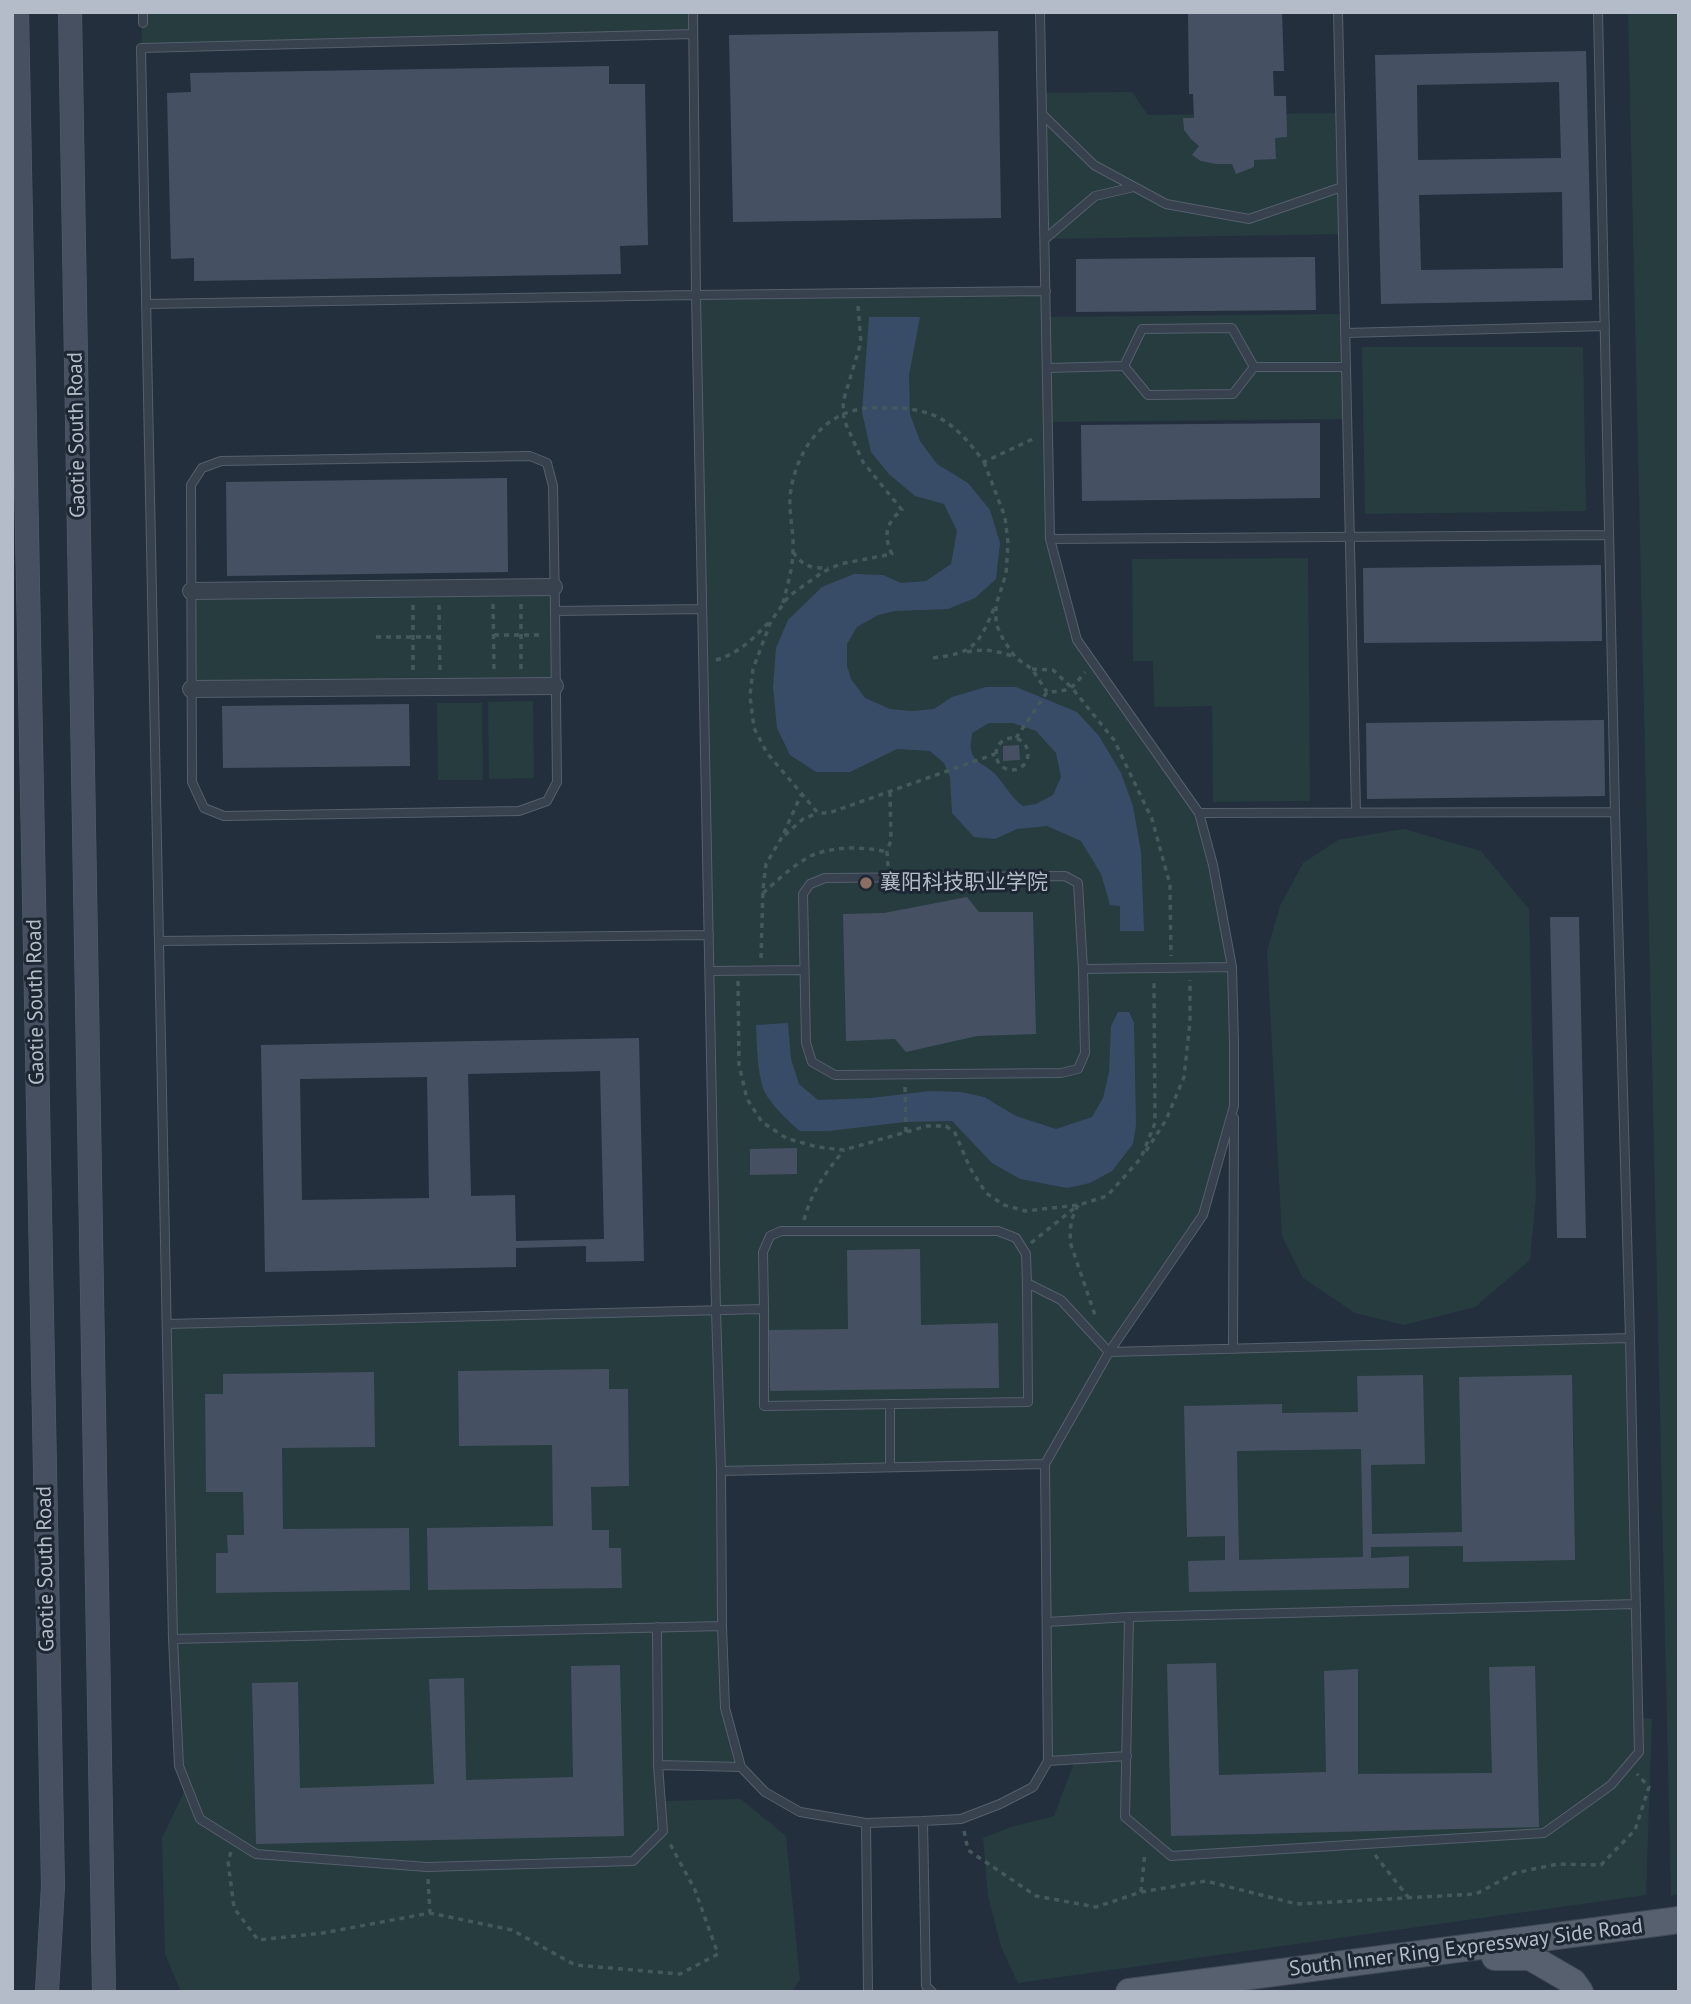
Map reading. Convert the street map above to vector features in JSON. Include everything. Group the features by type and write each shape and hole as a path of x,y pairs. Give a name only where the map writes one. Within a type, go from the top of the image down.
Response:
{"main road":[{"name":"Gaotie South Road","path":"17,12 18,389 52,1872 47,1992"},
{"name":"Gaotie South Road","path":"70,12 104,1992"},
{"name":"South Inner Ring Expressway Side Road","path":"1129,1992 1679,1920"},
{"path":"1393,1957 1530,1957 1573,1982 1580,1992"}],"street":[{"path":"191,591 554,587"},
{"path":"191,690 555,686"}],"lane":[{"path":"143,12 143,23"},
{"path":"693,12 696,295 725,1708 740,1767 765,1792 800,1812 866,1822 923,1821 961,1819 1000,1804 1033,1787 1048,1761 1045,1464 1109,1352 1203,1215 1234,1106"},
{"path":"1040,12 1050,539 1077,640 1199,813 1213,865 1232,967 1233,1349"},
{"path":"1339,12 1356,812"},
{"path":"1129,1617 1125,1817 1171,1856 1545,1833 1611,1785 1639,1752 1598,12"},
{"path":"657,1627 658,1765 663,1830 634,1861 427,1867 256,1854 200,1819 179,1766 173,1639 141,48 693,34"},
{"path":"1043,115 1094,165 1166,204 1249,219 1342,187"},
{"path":"1045,239 1095,196 1134,187"},
{"path":"146,304 1046,291"},
{"path":"1345,333 1605,326"},
{"path":"1124,366 1142,329 1232,328 1254,367"},
{"path":"1047,368 1124,366"},
{"path":"1124,366 1148,395 1233,394 1254,367"},
{"path":"1254,367 1346,367"},
{"path":"530,456 547,463 552,486 557,782 547,801 519,811 224,816 204,808 192,782 191,591 191,485 202,468 221,461 530,456"},
{"path":"1050,539 1609,535"},
{"path":"555,611 702,609"},
{"path":"1199,813 1615,812"},
{"path":"1065,876 1078,883 1085,1053 1077,1069 1061,1073 835,1075 812,1062 806,1043 803,894 810,884 825,878 888,878 1065,876"},
{"path":"159,941 709,935"},
{"path":"1083,970 1232,967"},
{"path":"710,971 804,971"},
{"path":"781,1231 998,1231 1016,1238 1023,1250 1026,1254 1027,1283 1028,1402 764,1406 763,1252 770,1236 781,1231"},
{"path":"1027,1283 1061,1300 1109,1352 1630,1338"},
{"path":"167,1324 764,1309"},
{"path":"890,1404 890,1467"},
{"path":"721,1471 1045,1464"},
{"path":"1047,1622 1129,1617 1636,1604"},
{"path":"173,1639 722,1626"},
{"path":"1048,1761 1127,1756"},
{"path":"658,1765 740,1767"},
{"path":"923,1821 926,1986 932,1992"},
{"path":"866,1822 868,1992"}],"path":[{"path":"703,663 727,657 750,642 771,621 789,596 830,569 840,564 891,554 886,534 894,516 902,510 863,462 844,420 843,402 861,342 858,293"},
{"path":"783,605 793,552 790,499 794,469 808,441 827,424 862,408 910,408 925,411 945,421 967,439 984,462 1005,517 1008,544 1006,574 996,605 985,629 971,649 956,655"},
{"path":"984,462 1048,432"},
{"path":"793,552 811,568 830,569"},
{"path":"521,587 521,686"},
{"path":"492,588 494,686"},
{"path":"412,589 414,687"},
{"path":"439,589 440,687"},
{"path":"996,605 996,624 1016,658"},
{"path":"771,621 753,669 750,696 754,728 766,753 818,813"},
{"path":"493,635 555,635"},
{"path":"376,637 439,637"},
{"path":"933,658 977,650 1002,652 1032,669 1046,693"},
{"path":"1016,738 1046,693 1072,688 1092,662"},
{"path":"1032,669 1053,670 1072,688 1114,740 1152,819 1170,885 1171,968"},
{"path":"1006,738 1016,738 1028,749 1027,760 1020,768 1009,770 996,760 996,749 1006,738"},
{"path":"782,837 803,819 818,813 829,813 995,754"},
{"path":"888,878 887,852 891,840 890,791"},
{"path":"761,971 762,893 766,864 782,837 801,794"},
{"path":"762,893 808,857 842,848 872,848 887,852"},
{"path":"737,971 739,1065 747,1099 762,1122 786,1138 817,1147 844,1150 927,1126 946,1126 955,1133 970,1168 986,1193 1004,1205 1025,1211 1079,1205 1107,1196 1140,1158 1166,1120 1184,1077 1190,1022 1190,968"},
{"path":"1140,1158 1155,1123 1153,969"},
{"path":"905,1091 906,1132"},
{"path":"802,1231 808,1205 825,1172 844,1150"},
{"path":"1023,1250 1079,1205"},
{"path":"1079,1205 1071,1221 1070,1242 1097,1321"},
{"path":"961,1819 968,1850 1036,1896 1096,1907 1141,1892 1206,1881 1297,1904 1476,1894 1515,1873 1558,1864 1601,1866 1636,1830 1649,1787 1628,1765"},
{"path":"234,1841 228,1861 234,1908 258,1940 323,1933 430,1913 512,1930 575,1965 680,1973 719,1954 695,1890 663,1830"},
{"path":"1141,1892 1147,1836"},
{"path":"1366,1844 1408,1897"},
{"path":"427,1867 430,1913"}],"green space":[{"path":"143,12 693,12 693,34 141,48"},
{"path":"1628,12 1679,12 1679,1894 1671,1896"},
{"path":"1132,92 1148,115 1341,113 1343,234 1045,239 1041,93"},
{"path":"1046,291 1047,317 1345,314 1347,419 1049,422 1050,539 1077,640 1199,813 1232,967 1234,1106 1203,1215 1109,1352 1630,1338 1639,1717 1652,1719 1646,1895 1018,1983 1001,1947 988,1896 983,1838 1011,1827 1054,1816 1075,1760 1048,1761 1045,1464 721,1471 725,1708 741,1767 658,1765 661,1801 741,1799 786,1836 800,1980 791,1992 181,1992 165,1954 162,1838 187,1786 179,1766 167,1324 716,1309 696,295"},
{"path":"1362,347 1583,347 1586,511 1365,514"},
{"path":"1308,558 1310,801 1213,802 1212,706 1154,707 1153,661 1133,661 1132,559"},
{"path":"554,587 555,686 191,689 191,591"},
{"path":"533,701 534,778 489,779 488,702"},
{"path":"437,703 482,703 483,780 438,780"},
{"path":"1404,829 1481,851 1529,909 1536,1196 1530,1260 1475,1307 1404,1325 1355,1313 1303,1278 1282,1236 1267,951 1280,906 1303,863 1338,840"}],"water":[{"path":"869,317 920,317 909,375 910,414 920,441 937,464 968,483 990,510 1000,543 996,579 975,598 948,609 895,611 878,615 857,627 847,644 847,666 851,679 865,698 890,709 934,709 952,697 986,687 1016,687 1077,712 1099,736 1121,773 1133,806 1141,852 1144,931 1120,931 1120,906 1110,905 1101,874 1081,841 1047,826 1017,829 995,839 974,837 952,813 950,777 944,763 930,751 897,749 850,772 816,772 790,755 777,728 773,687 776,648 788,620 822,587 854,574 883,575 901,583 926,581 951,564 957,531 944,504 915,496 889,474 871,452 862,412","holes":["989,723 1013,723 1036,731 1056,753 1061,777 1053,795 1036,804 1023,806 1019,803 994,773 975,758 971,750 972,733"]},
{"path":"1118,1012 1129,1012 1134,1023 1136,1125 1133,1144 1112,1171 1090,1183 1067,1188 1020,1179 992,1163 952,1121 800,1131 769,1099 760,1073 756,1025 788,1023 791,1059 799,1084 818,1100 871,1098 930,1091 961,1092 984,1097 1016,1116 1056,1129 1092,1117 1103,1098 1109,1072 1111,1026"}],"building":[{"path":"1188,12 1282,12 1284,71 1273,71 1274,96 1286,96 1287,137 1275,138 1276,159 1254,160 1254,167 1236,174 1232,164 1201,161 1192,155 1199,146 1184,130 1183,118 1194,118 1193,94 1189,94"},
{"path":"998,31 1001,218 733,222 729,35"},
{"path":"1586,51 1592,300 1381,304 1375,55","holes":["1559,82 1561,158 1418,160 1417,85","1562,192 1563,268 1421,270 1419,195"]},
{"path":"609,66 609,84 645,84 648,245 620,246 621,274 194,281 194,258 171,259 167,93 191,92 190,73"},
{"path":"1315,257 1316,310 1076,312 1076,259"},
{"path":"1320,423 1320,498 1082,501 1081,425"},
{"path":"507,478 508,572 227,576 226,482"},
{"path":"1601,565 1602,641 1364,643 1363,568"},
{"path":"409,704 410,766 223,768 222,706"},
{"path":"1604,720 1605,796 1367,799 1366,723"},
{"path":"1019,745 1020,760 1003,761 1003,746"},
{"path":"967,897 979,912 1033,912 1036,1034 977,1036 906,1052 895,1039 846,1041 843,914 884,913"},
{"path":"1550,917 1579,917 1586,1238 1557,1238"},
{"path":"639,1038 644,1261 586,1262 586,1246 516,1248 516,1267 265,1272 261,1045","holes":["600,1071 604,1239 516,1241 515,1195 471,1196 468,1074","427,1077 429,1198 302,1200 300,1079"]},
{"path":"797,1148 797,1174 750,1175 750,1149"},
{"path":"920,1249 921,1325 998,1323 999,1388 770,1391 769,1330 848,1329 847,1250"},
{"path":"609,1369 609,1389 628,1389 629,1486 591,1487 592,1530 609,1530 609,1548 621,1548 622,1588 428,1590 427,1528 553,1526 552,1445 459,1446 458,1371"},
{"path":"374,1372 375,1447 282,1448 283,1529 409,1528 410,1590 216,1593 216,1553 228,1553 227,1535 244,1535 243,1492 206,1492 205,1394 223,1394 223,1374"},
{"path":"1423,1375 1425,1464 1371,1465 1372,1534 1462,1532 1459,1377 1572,1375 1575,1560 1463,1562 1463,1546 1371,1547 1371,1558 1409,1556 1409,1588 1189,1592 1188,1561 1225,1560 1225,1536 1187,1537 1184,1406 1282,1404 1282,1413 1358,1412 1357,1376","holes":["1361,1449 1363,1557 1239,1560 1237,1451"]},
{"path":"1216,1663 1219,1775 1326,1772 1324,1671 1358,1669 1358,1774 1492,1773 1489,1667 1535,1666 1539,1827 1171,1836 1167,1664"},
{"path":"620,1665 624,1836 256,1844 252,1683 298,1682 300,1788 434,1784 429,1679 464,1678 466,1780 573,1777 571,1666"}],"place":[{"name":"襄阳科技职业学院","path":"866,883"}]}
